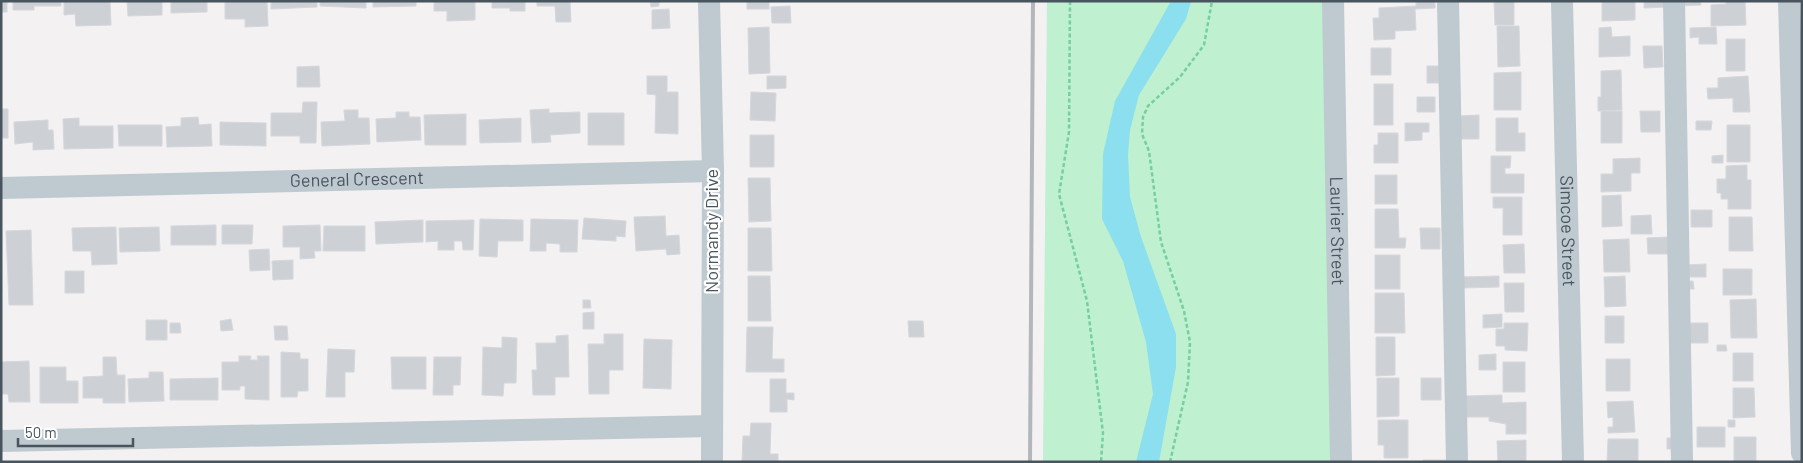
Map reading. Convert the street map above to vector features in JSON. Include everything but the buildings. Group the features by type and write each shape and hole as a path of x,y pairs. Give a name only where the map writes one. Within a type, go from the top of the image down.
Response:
{"street":[{"name":"Normandy Drive","path":"709,1 712,171 712,462"},
{"name":"Laurier Street","path":"1333,1 1341,462"},
{"path":"1448,1 1457,462"},
{"name":"Simcoe Street","path":"1562,1 1573,462"},
{"path":"1674,1 1682,462"},
{"path":"1789,1 1802,453"},
{"name":"General Crescent","path":"1,188 712,171"},
{"path":"1,441 712,426"}],"path":[{"path":"1070,1 1069,132 1059,194 1087,301 1103,433 1101,462"},
{"path":"1170,462 1188,382 1190,342 1184,311 1161,242 1149,151 1142,134 1143,117 1148,106 1180,77 1204,45 1212,1"}],"green space":[{"path":"1047,1 1326,1 1334,462 1043,462"}],"water":[{"path":"1171,1 1191,1 1186,19 1139,95 1130,130 1128,155 1130,197 1141,237 1176,334 1176,367 1159,462 1136,462 1153,394 1146,342 1123,261 1102,219 1103,154 1115,101"}],"railway":[{"path":"1030,462 1033,1"}]}
